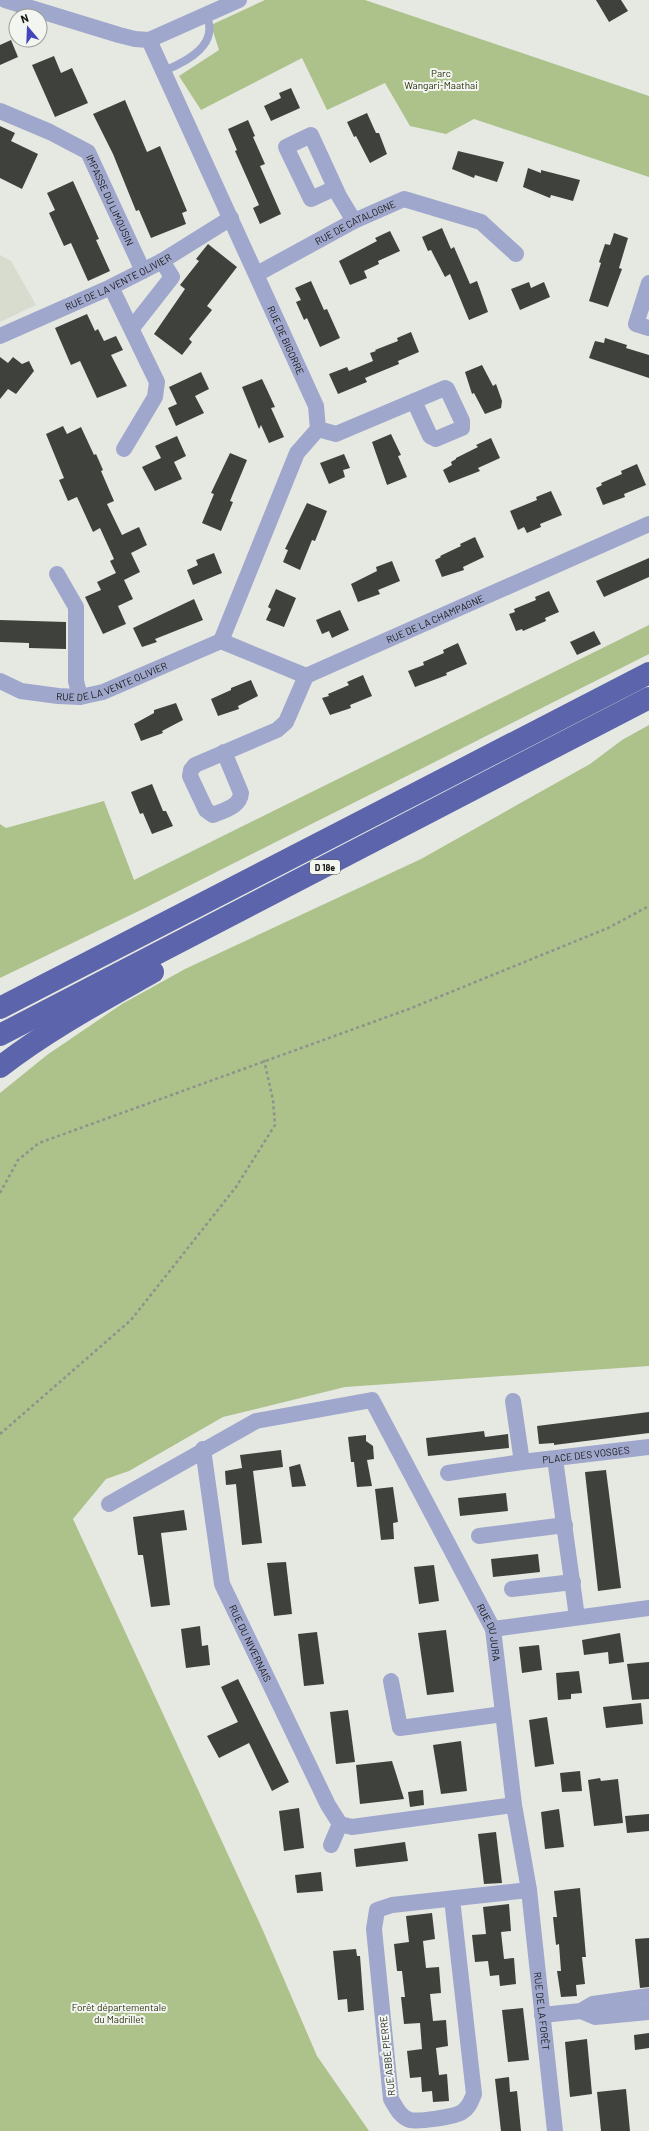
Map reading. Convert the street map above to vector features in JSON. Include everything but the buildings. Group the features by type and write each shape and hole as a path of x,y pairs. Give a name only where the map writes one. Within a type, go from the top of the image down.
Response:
{"highway":[{"name":"D 18e","path":"0,1008 649,674"},
{"name":"D 18e","path":"0,1035 649,698"},
{"path":"0,1067 32,1042 73,1017 176,960 209,927"}],"street":[{"path":"5,0 135,40 149,40 239,0"},
{"name":"RUE DE BIGORRE","path":"149,40 316,406 318,429"},
{"name":"IMPASSE DU LIMOUSIN","path":"0,111 50,132 88,152 143,271"},
{"path":"335,188 354,221"},
{"name":"RUE DE CATALOGNE","path":"257,274 354,221 404,199 481,222 516,254"},
{"name":"RUE DE LA VENTE OLIVIER","path":"0,336 111,287 143,271 162,261 231,218"},
{"path":"132,328 172,276 162,261"},
{"path":"649,282 636,324 649,328"},
{"path":"111,287 157,382 155,397 124,449"},
{"path":"224,752 277,730 286,722 306,676 221,641 297,453 318,429 336,434 414,401"},
{"name":"RUE DE LA CHAMPAGNE","path":"306,676 649,524"},
{"path":"57,574 76,607 76,680 80,697"},
{"name":"RUE DE LA VENTE OLIVIER","path":"0,681 21,691 58,696 80,697 103,692 221,641"},
{"name":"RUE DU JURA","path":"203,1449 256,1421 372,1400 493,1629 514,1805 529,1890"},
{"path":"513,1401 522,1462"},
{"name":"PLACE DES VOSGES","path":"448,1473 522,1462 649,1447"},
{"path":"109,1504 203,1449"},
{"name":"RUE DU NIVERNAIS","path":"203,1449 222,1584 328,1805 340,1824"},
{"path":"555,1459 577,1617"},
{"path":"479,1536 564,1525"},
{"path":"512,1589 573,1582"},
{"path":"493,1629 649,1608"},
{"path":"391,1681 400,1728 503,1714"},
{"path":"330,1845 340,1824 352,1827 514,1805"},
{"name":"RUE ABBÉ PIERRE","path":"452,1899 474,2094 470,2105 463,2112 452,2116 409,2120 399,2113 392,2099 374,1929 377,1910 388,1906 529,1890"},
{"name":"RUE DE LA FORÊT","path":"529,1890 555,2131"},
{"path":"542,2015 581,2011 593,2004 649,1996"},
{"path":"581,2011 595,2017 649,2012"}],"lane":[{"path":"164,71 180,65 194,55 207,42 211,25 206,15"}],"path":[{"path":"0,1193 18,1160 39,1143 423,1003 608,928 649,906"},
{"path":"0,1434 131,1320 236,1187 275,1125 273,1100 264,1060"}],"shaded area":[{"path":"0,255 11,261 36,305 0,322"}],"green space":[{"name":"Parc Wangari-Maathai","path":"265,0 365,0 649,96 649,177 474,119 446,134 410,126 385,83 327,110 302,58 201,110 179,76 219,50 211,25"},
{"path":"649,625 649,654 147,907 0,978 0,824 6,828 104,801 134,880"},
{"name":"Forêt départementale du Madrillet","path":"649,725 649,1366 345,1387 223,1417 129,1471 106,1479 73,1519 261,1926 317,2056 369,2131 0,2131 0,1093 47,1055 122,1004 185,969 421,859 590,764 622,740"}]}
